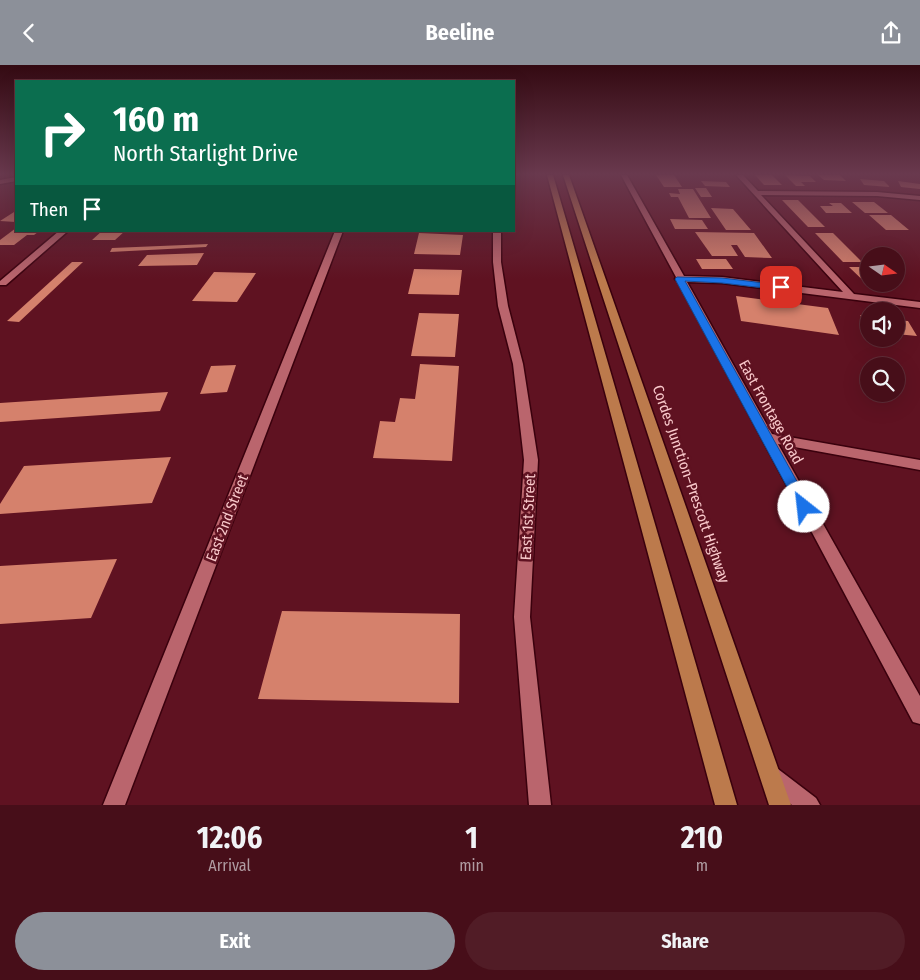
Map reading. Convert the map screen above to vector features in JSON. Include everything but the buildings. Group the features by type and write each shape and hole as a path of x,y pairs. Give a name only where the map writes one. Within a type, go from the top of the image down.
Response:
{"main road":[{"path":"560,210 726,805"},
{"name":"Cordes Junction–Prescott Highway","path":"578,210 780,805"}],"street":[{"name":"East Frontage Road","path":"642,210 920,715"},
{"path":"771,210 850,295"},
{"path":"2,283 63,232"},
{"name":"East 2nd Street","path":"114,805 339,232"},
{"name":"East 1st Street","path":"497,232 497,261 503,306 518,364 531,461 522,617 540,805"},
{"path":"679,279 722,280 920,305"},
{"path":"766,437 920,465"},
{"path":"770,775 809,805"}],"route":[{"path":"781,287 722,280 679,279 804,507"}]}
